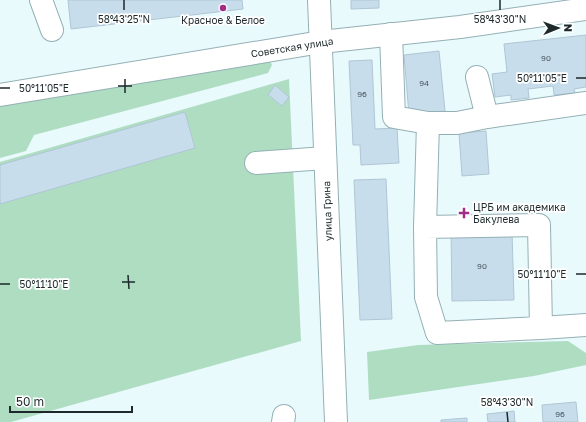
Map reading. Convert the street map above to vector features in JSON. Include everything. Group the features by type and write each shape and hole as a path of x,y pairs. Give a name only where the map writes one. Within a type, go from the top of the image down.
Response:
{"main road":[{"path":"41,0 52,30"},
{"name":"улица Грина","path":"319,0 336,422"},
{"name":"Советская улица","path":"0,95 321,42 460,27 586,9"},
{"path":"391,34 394,117 428,123 457,123 486,117 586,103"},
{"path":"477,78 486,117"},
{"path":"428,123 425,227 426,297 437,333 586,325"},
{"path":"256,163 325,158"},
{"path":"425,227 539,225 541,328"}],"green space":[{"path":"268,56 272,65 268,73 34,135 26,151 0,158 0,103"},
{"path":"289,79 301,341 11,422 0,422 0,162"},
{"path":"568,341 586,353 586,365 534,376 369,400 367,352 418,345"}],"building":[{"path":"68,0 242,0 243,9 71,29"},
{"path":"351,0 379,0 379,8 351,9"},
{"path":"586,35 586,87 574,89 575,93 554,95 553,86 528,89 529,98 511,100 511,95 495,97 492,74 507,72 504,44"},
{"path":"439,51 445,111 409,115 404,55"},
{"path":"372,60 375,129 397,128 399,163 361,165 360,145 353,145 349,61"},
{"path":"275,85 289,97 282,106 268,95"},
{"path":"185,112 195,148 0,204 0,165"},
{"path":"486,131 489,174 462,176 459,133"},
{"path":"386,179 392,319 360,320 354,180"},
{"path":"512,231 514,300 452,301 451,232"},
{"path":"576,402 578,422 543,422 542,405"},
{"path":"514,411 515,422 488,422 487,414"},
{"path":"467,418 467,422 441,422 441,420"}],"place":[{"name":"Красное & Белое","path":"223,8"},
{"name":"ЦРБ им академика Бакулева","path":"464,213"}]}
